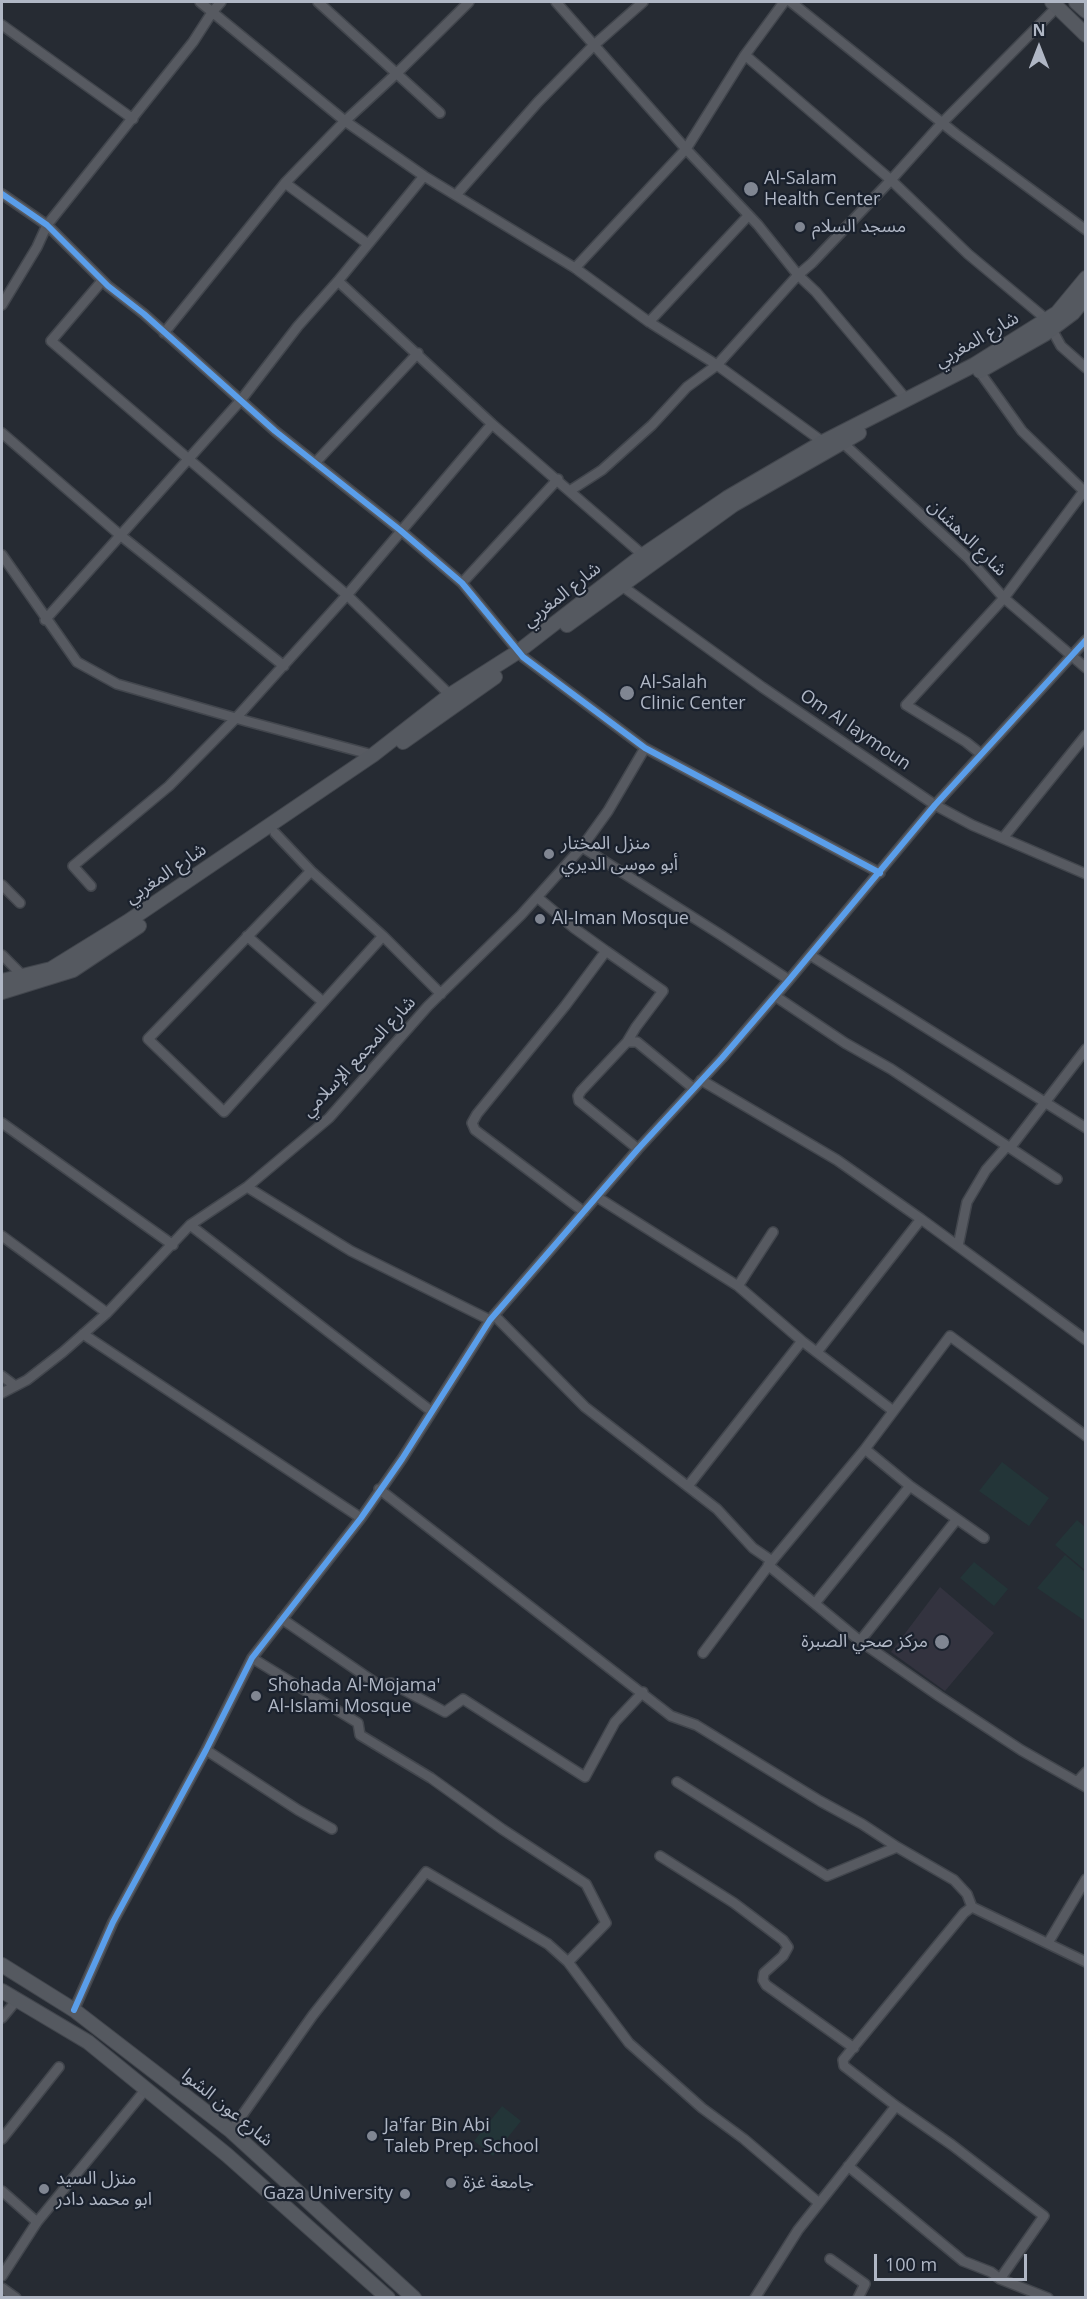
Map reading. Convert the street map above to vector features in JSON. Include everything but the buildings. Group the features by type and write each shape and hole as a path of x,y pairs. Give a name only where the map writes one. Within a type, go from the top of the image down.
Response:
{"main road":[{"path":"1076,2 1086,11"},
{"path":"1054,4 1086,35"},
{"name":"شارع المغربي","path":"2,992 73,970 275,832 521,654 622,586 733,505 843,443 979,371 1049,324 1086,278"},
{"name":"شارع المغربي","path":"2,981 51,969 128,922 373,754 450,695 521,654 643,555 728,498 823,442 908,400 1072,313 1086,297"},
{"name":"شارع عون الشوا","path":"2,1965 74,2010 231,2131 414,2298"},
{"name":"شارع عون الشوا","path":"2,1991 88,2042 227,2155 379,2295"}],"street":[{"path":"200,2 345,121 424,176 575,268 649,322 717,364 823,442 843,443"},
{"path":"2,305 37,247 47,225 193,42 221,2"},
{"path":"318,2 440,113"},
{"path":"164,333 285,183 345,121 470,2"},
{"path":"556,2 798,275 816,292 908,400"},
{"path":"456,195 538,102 593,46 642,2"},
{"path":"575,268 686,149 745,55 784,2"},
{"path":"791,2 942,123 1086,230"},
{"path":"571,490 602,470 652,425 687,387 717,364 1054,4"},
{"path":"2,25 133,118"},
{"path":"745,55 891,180 968,254 1049,324 1061,346 1086,368"},
{"path":"45,620 241,400 298,326 339,281 424,176"},
{"path":"285,183 368,244"},
{"path":"2,194 47,225 102,281 315,463 400,530 462,583 521,654 645,748 880,873"},
{"path":"649,322 748,216"},
{"path":"102,281 51,341 347,595 450,695"},
{"path":"339,281 492,424 571,490 643,555"},
{"path":"315,463 418,353"},
{"path":"979,371 1022,431 1085,492 1004,598 906,705 966,742 981,754"},
{"path":"90,886 73,866 169,786 236,718 347,595 492,424"},
{"path":"2,433 37,466 120,535 284,666"},
{"name":"شارع الدهشان","path":"843,443 968,558 1004,598 1086,668"},
{"path":"462,583 558,479"},
{"path":"2,555 74,661 117,684 373,754"},
{"name":"Om Al laymoun","path":"622,586 762,687 935,805 972,825 1086,874"},
{"path":"74,2010 113,1922 206,1750 252,1658 361,1518 402,1459 430,1411 492,1317 789,980 935,805 1086,640"},
{"path":"1003,838 1086,735"},
{"name":"شارع المجمع الإسلامي","path":"2,1393 27,1380 107,1313 190,1225 247,1187 329,1118 441,994 582,848 608,811 645,748"},
{"path":"275,832 311,871 383,936 441,994"},
{"path":"582,848 721,934 789,980"},
{"path":"311,871 148,1039 224,1112 383,936"},
{"path":"2,885 20,903"},
{"path":"537,897 574,928 663,991 627,1042 580,1091 578,1096 579,1101 638,1149"},
{"path":"247,936 323,1002"},
{"path":"584,1212 475,1130 472,1123 566,1006 606,951"},
{"path":"2,955 22,975"},
{"path":"810,955 1086,1128"},
{"path":"775,996 845,1043 891,1069 1057,1179"},
{"path":"627,1042 637,1042 693,1088"},
{"path":"958,1246 968,1202 986,1170 1009,1147 1086,1049"},
{"path":"701,1080 837,1160 1086,1340"},
{"path":"2,1123 173,1245"},
{"path":"247,1187 351,1251 492,1317 585,1407 717,1509 753,1548 860,1641 948,1702 1081,1785 1086,1772"},
{"path":"597,1197 738,1286 802,1341 892,1410"},
{"path":"817,1352 921,1219"},
{"path":"190,1225 430,1411"},
{"path":"738,1286 773,1232"},
{"path":"2,1236 107,1313"},
{"path":"83,1334 361,1518"},
{"path":"703,1653 770,1563 865,1449 892,1410 951,1336 1086,1436"},
{"path":"688,1486 802,1341"},
{"path":"2,1376 14,1385"},
{"path":"865,1449 910,1486 984,1538"},
{"path":"816,1602 910,1486"},
{"path":"379,1489 671,1716 696,1725 954,1880 967,1894 972,1907 1086,1962"},
{"path":"860,1641 957,1519"},
{"path":"282,1619 380,1686 391,1683 445,1712 463,1699 585,1777 615,1722 643,1692"},
{"path":"252,1658 358,1723 360,1735 431,1778 502,1829 586,1884 606,1923 568,1962"},
{"path":"206,1750 298,1810 332,1829"},
{"path":"677,1782 827,1876 897,1847"},
{"path":"660,1856 734,1904 783,1940 788,1947 783,1956 764,1973 763,1980 766,1985 854,2048"},
{"path":"231,2131 313,2015 426,1872 548,1944 568,1962 629,2043 702,2108 744,2139 819,2203"},
{"path":"1048,1943 1086,1879"},
{"path":"972,1907 964,1913 843,2060 844,2066 1044,2216 1000,2279"},
{"path":"2,2018 16,2001"},
{"path":"2,2139 59,2067"},
{"path":"2,2276 38,2222 146,2090"},
{"path":"755,2298 798,2230 896,2106"},
{"path":"848,2166 963,2261 1048,2298"},
{"path":"2,2191 38,2222"},
{"path":"830,2259 866,2284 858,2298"},
{"path":"2,2288 16,2298"}],"shaded area":[{"path":"1002,1462 1049,1498 1029,1526 979,1491"},
{"path":"1077,1520 1085,1527 1085,1570 1055,1545"},
{"path":"1065,1555 1085,1572 1085,1621 1037,1588"},
{"path":"974,1562 1008,1589 994,1606 960,1578"},
{"name":"مركز صحي الصبرة","path":"940,1587 994,1633 945,1691 891,1652"},
{"path":"502,2106 521,2121 493,2156 474,2141"}],"cycle path":[{"path":"2,194 47,225 108,286 144,314 275,431 400,530 462,583 523,657 645,748 880,873"},
{"path":"74,2010 113,1922 206,1750 252,1658 361,1518 402,1459 490,1320 638,1149 722,1058 935,805 1086,640"}],"place":[{"name":"Al-Salam Health Center","path":"751,189"},
{"name":"مسجد السلام","path":"800,227"},
{"name":"Al-Salah Clinic Center","path":"627,693"},
{"name":"منزل المختار أبو موسى الديري","path":"549,854"},
{"name":"Al-Iman Mosque","path":"540,919"},
{"name":"مركز صحي الصبرة","path":"942,1642"},
{"name":"Shohada Al-Mojama' Al-Islami Mosque","path":"256,1696"},
{"name":"Ja'far Bin Abi Taleb Prep. School","path":"372,2136"},
{"name":"جامعة غزة","path":"451,2183"},
{"name":"منزل السيد ابو محمد دادر","path":"44,2189"},
{"name":"Gaza University","path":"405,2194"}]}
